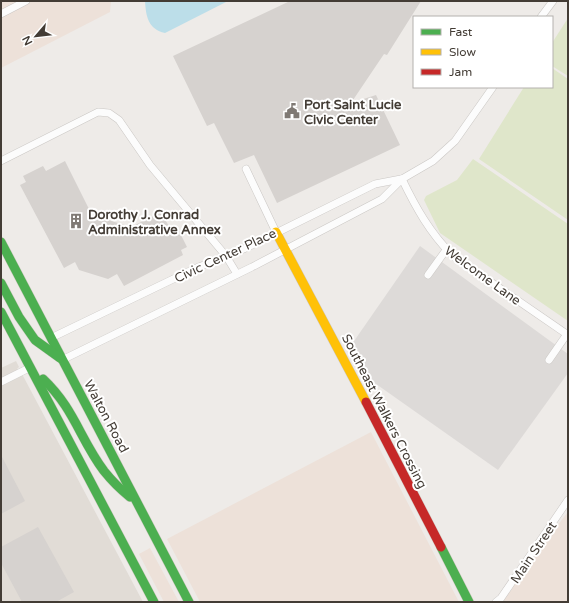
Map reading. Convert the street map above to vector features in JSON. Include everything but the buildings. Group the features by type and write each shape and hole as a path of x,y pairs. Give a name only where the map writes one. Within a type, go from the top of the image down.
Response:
{"main road":[{"name":"Southeast Walkers Crossing","path":"276,232 469,602"},
{"name":"Walton Road","path":"1,242 189,602"},
{"path":"1,283 19,317 35,340 63,360"},
{"path":"1,312 154,602"},
{"path":"30,368 55,388 67,405 106,476 119,490 137,502"}],"lane":[{"path":"1,14 26,1"},
{"path":"542,16 553,1"},
{"name":"Civic Center Place","path":"63,360 238,274 382,199 402,179 433,161 455,141 492,88"},
{"path":"1,162 98,112 109,113 119,120 150,165 226,256 238,274"},
{"path":"246,169 276,232"},
{"name":"Civic Center Place","path":"51,338 194,269 246,248 375,184 402,179"},
{"name":"Welcome Lane","path":"402,179 415,206 436,240 446,250 567,335"},
{"path":"428,275 446,250"},
{"path":"549,360 567,335"},
{"path":"1,382 30,368"},
{"name":"Main Street","path":"496,602 501,598 568,500"}],"shaded area":[{"path":"1,1 111,1 110,12 1,68"},
{"path":"420,246 568,354 568,373 498,470 369,379 352,344"},
{"path":"16,361 19,367 17,369 22,374 143,602 1,602 1,368"},
{"path":"371,432 459,602 200,602 167,539"},
{"path":"568,512 568,602 497,602"},
{"path":"150,548 179,602 164,602 139,554"}],"green space":[{"path":"568,18 568,76 553,67 553,41"},
{"path":"553,69 568,79 568,220 479,159 523,88 553,88"},
{"path":"473,159 568,224 568,321 440,233 424,200 426,196 457,180"}],"water":[{"path":"145,1 228,1 165,33 155,29 149,22"}],"traffic: fast":[{"path":"1,242 189,602"},
{"path":"1,283 19,317 35,340 60,358"},
{"path":"1,312 154,602"},
{"path":"43,379 54,390 70,412 104,471 116,485 130,497"},
{"path":"441,547 469,602"}],"traffic: slow":[{"path":"276,232 366,402"}],"traffic: jam":[{"path":"366,402 441,547"}],"place":[{"name":"Port Saint Lucie Civic Center","path":"292,111"},
{"name":"Dorothy J. Conrad Administrative Annex","path":"76,221"}]}
